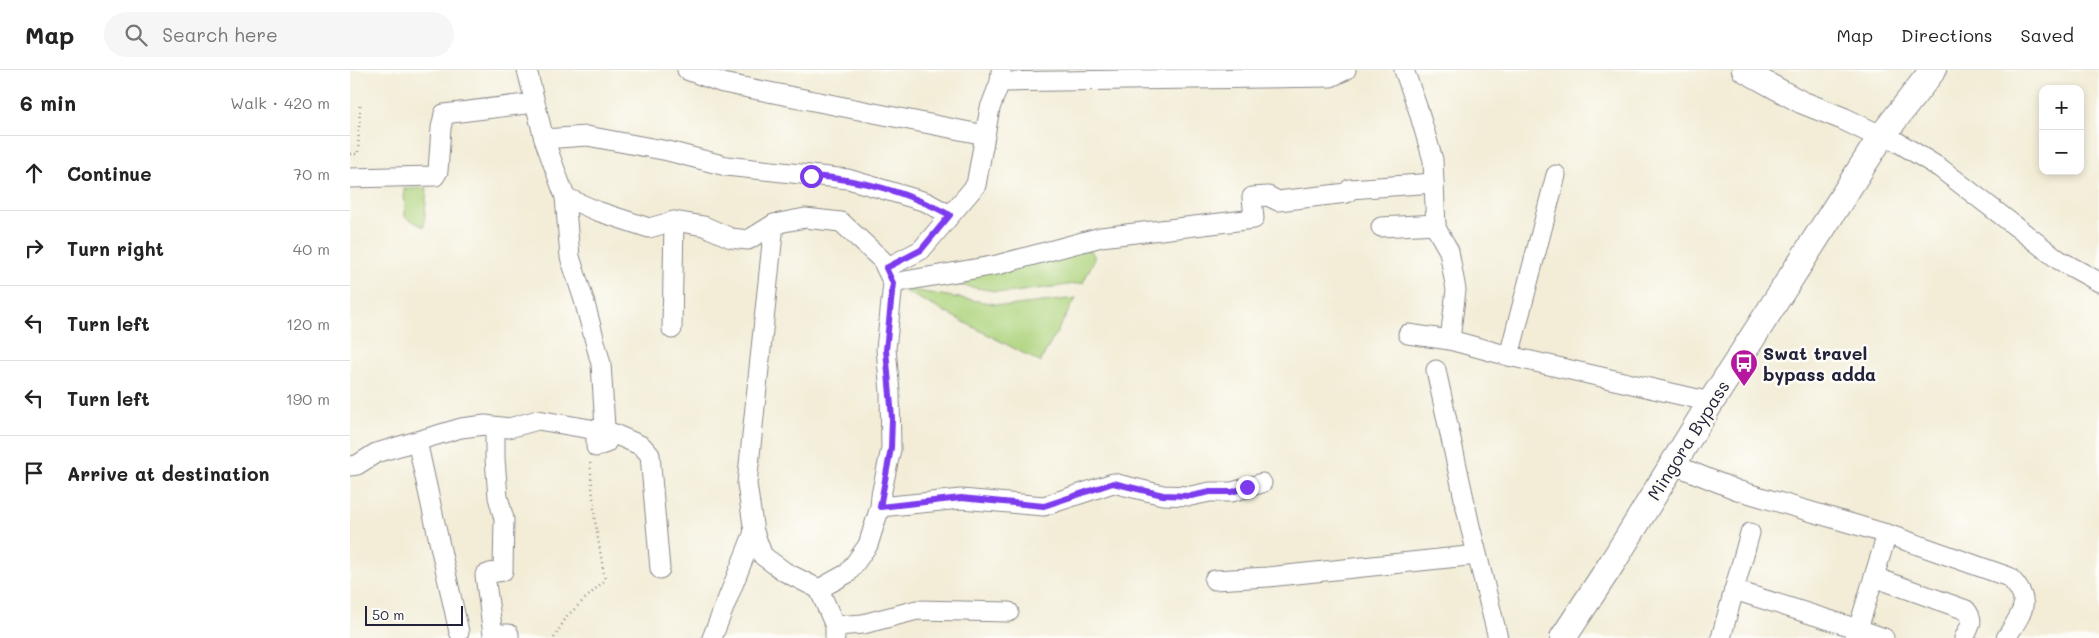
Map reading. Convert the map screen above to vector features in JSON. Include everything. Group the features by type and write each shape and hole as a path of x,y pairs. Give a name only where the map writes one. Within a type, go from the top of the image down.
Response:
{"highway":[{"name":"Mingora Bypass","path":"1564,638 1711,402 1881,137 1933,70"}],"main road":[{"path":"1743,70 1802,102 1881,137"}],"street":[{"path":"527,70 544,139 565,197 570,257 601,364 606,443"},
{"path":"687,70 723,83 986,135"},
{"path":"889,275 921,250 976,185 990,108 1001,76 1331,77 1346,70"},
{"path":"1404,70 1433,160 1436,228 1448,251 1456,290 1450,340"},
{"path":"350,178 435,176 438,171 441,128 444,114 534,104"},
{"path":"544,139 587,136 668,151 726,166 848,179 926,202 950,215"},
{"path":"1881,137 1891,138 1940,168 2059,260 2099,282"},
{"path":"1510,356 1556,175"},
{"path":"889,275 997,265 1101,237 1254,219 1252,197 1268,196 1278,201 1347,193 1350,189 1434,184"},
{"path":"565,197 597,211 649,228 674,221 704,226 731,238 748,240 774,224 805,218 841,222 882,260 889,275 886,350 890,392 891,448 880,507 868,545 848,573 818,589"},
{"path":"672,329 674,221"},
{"path":"774,224 747,484 754,532 763,556 785,572 818,589 835,632 917,610 1009,612"},
{"path":"1381,227 1436,224"},
{"path":"1408,334 1450,340 1510,356 1711,402"},
{"path":"1436,370 1498,638"},
{"path":"350,466 376,453 461,428 485,425 509,428 538,420 596,430 596,446 606,443 612,433 642,446 650,455 660,569"},
{"path":"495,427 498,488 504,519 503,571 487,573 485,576 492,611 493,634 509,634 509,638"},
{"path":"417,441 459,632"},
{"path":"1672,464 1736,490 1887,534 2009,577 2020,588 2024,603 2020,616 2006,638"},
{"path":"880,507 961,498 1044,506 1113,483 1163,495 1191,496 1210,492 1232,492 1262,483"},
{"path":"712,638 754,532"},
{"path":"1721,638 1750,533"},
{"path":"1857,634 1887,534"},
{"path":"1214,580 1268,577 1478,555"},
{"path":"1874,577 1966,610 1971,616 1972,622 1964,638"},
{"path":"1734,590 1857,634 1884,638"}],"path":[{"path":"350,154 358,154 360,104"},
{"path":"554,638 567,616 605,580 599,547 589,461 606,443"}],"green space":[{"path":"427,188 424,227 405,217 404,189"},
{"path":"1091,250 1095,258 1083,283 1007,293 928,280"},
{"path":"899,288 1008,306 1076,298 1040,362"}],"place":[{"name":"Swat travel bypass adda","path":"1744,387"}],"route":[{"path":"811,176 848,179 890,190 926,202 950,215 921,250 886,268 893,283 886,350 892,418 891,448 880,507 961,498 1044,506 1113,483 1163,495 1191,496 1210,492 1232,492 1247,487"}]}
